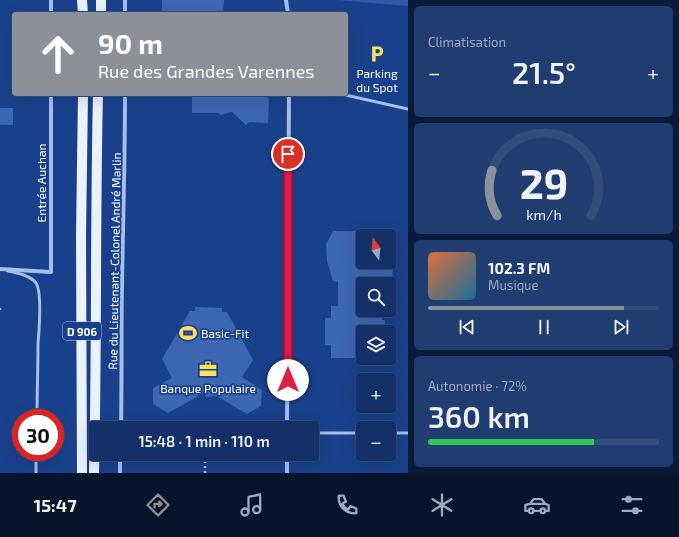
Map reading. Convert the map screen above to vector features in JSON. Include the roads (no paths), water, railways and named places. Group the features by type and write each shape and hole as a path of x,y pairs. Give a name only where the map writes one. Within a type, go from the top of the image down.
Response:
{"main road":[{"path":"82,0 83,12"},
{"path":"101,0 101,12"},
{"name":"D 906","path":"82,473 83,96"},
{"name":"D 906","path":"94,473 98,96"}],"street":[{"path":"51,0 51,12"},
{"path":"125,0 125,12"},
{"path":"286,0 288,12"},
{"name":"Entrée Auchan","path":"2,269 51,272 51,96"},
{"name":"Rue du Lieutenant-Colonel André Marlin","path":"120,421 125,96"},
{"path":"287,421 289,96"},
{"path":"120,461 120,473"},
{"path":"287,461 287,473"}],"lane":[{"path":"348,96 408,109"},
{"path":"2,269 32,279 38,290 40,311 37,409"},
{"path":"319,433 356,433"},
{"path":"396,433 408,433"},
{"path":"36,461 36,473"}],"place":[{"name":"Parking du Spot","path":"377,54"},
{"name":"Basic-Fit","path":"188,333"},
{"name":"Banque Populaire","path":"208,369"}]}
